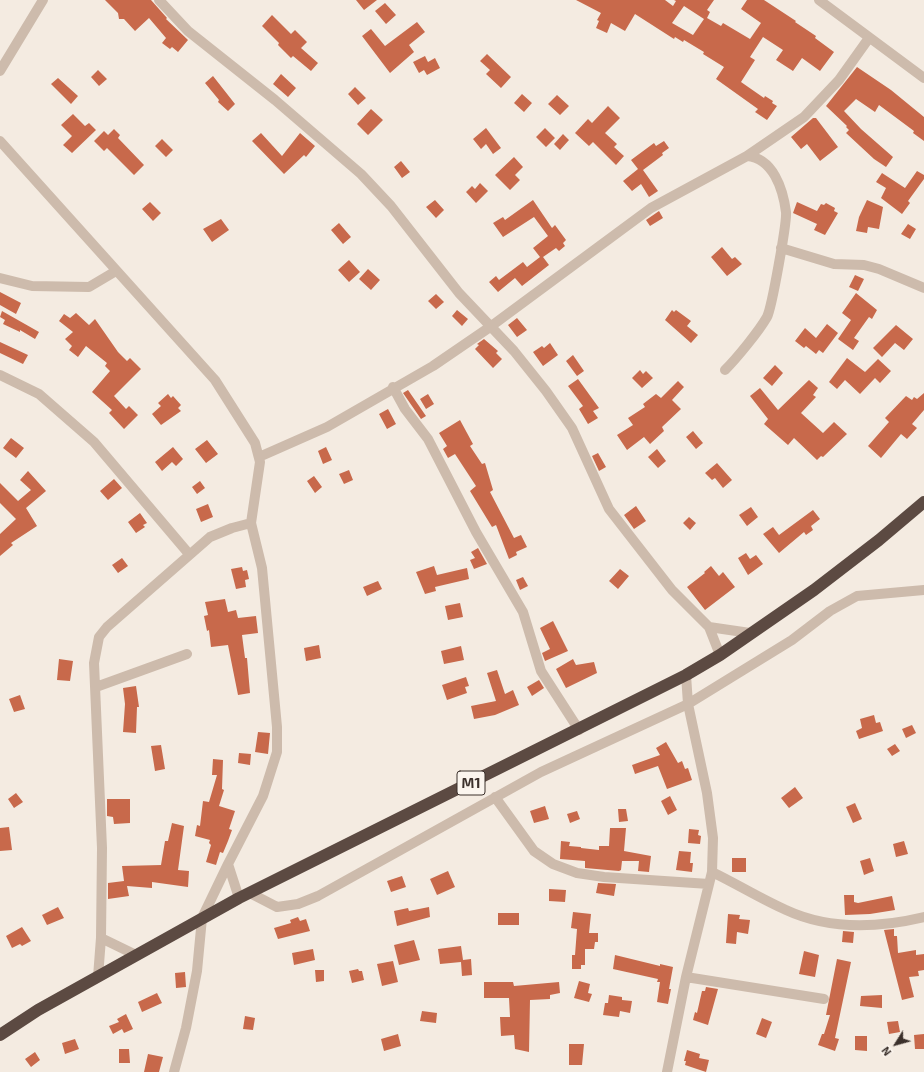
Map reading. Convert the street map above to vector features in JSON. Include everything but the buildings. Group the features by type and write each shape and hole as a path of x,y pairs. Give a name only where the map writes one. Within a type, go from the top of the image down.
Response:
{"highway":[{"name":"M1","path":"0,1035 38,1010 239,898 579,730 686,675 720,655 814,590 923,504"}],"street":[{"path":"0,71 44,0"},
{"path":"159,0 188,31 205,46 276,100 361,174 391,206 459,293 514,351 546,391 572,428 609,509 672,590 709,627 720,655"},
{"path":"819,0 924,78"},
{"path":"259,457 327,426 393,387 433,366 490,327 651,208 748,156 804,117 839,80 869,38"},
{"path":"0,141 215,380 255,443 259,457 252,523 262,568 276,719 277,752 263,796 202,918 197,971 186,1028 174,1072"},
{"path":"725,370 767,317 781,248 786,213 780,188 768,164 757,157 748,156"},
{"path":"781,248 834,264 864,266 879,269 924,288"},
{"path":"0,278 32,286 89,287 116,271"},
{"path":"0,375 39,394 94,442 189,554"},
{"path":"393,387 405,409 428,439 476,532 523,612 541,671 579,730"},
{"path":"98,977 101,938 102,848 94,663 99,637 107,627 210,537 220,532 252,523"},
{"path":"250,893 277,907 298,904 318,896 542,772 688,704 792,640 830,611 857,596 924,590"},
{"path":"709,627 750,633"},
{"path":"96,688 188,654"},
{"path":"667,1072 686,977 712,872 713,838 707,793 688,704 686,675"},
{"path":"495,798 534,851 553,864 577,873 604,877 709,884"},
{"path":"228,864 239,898"},
{"path":"712,872 785,910 818,921 840,926 866,925 924,917"},
{"path":"101,938 136,955"},
{"path":"686,977 824,999"}]}
